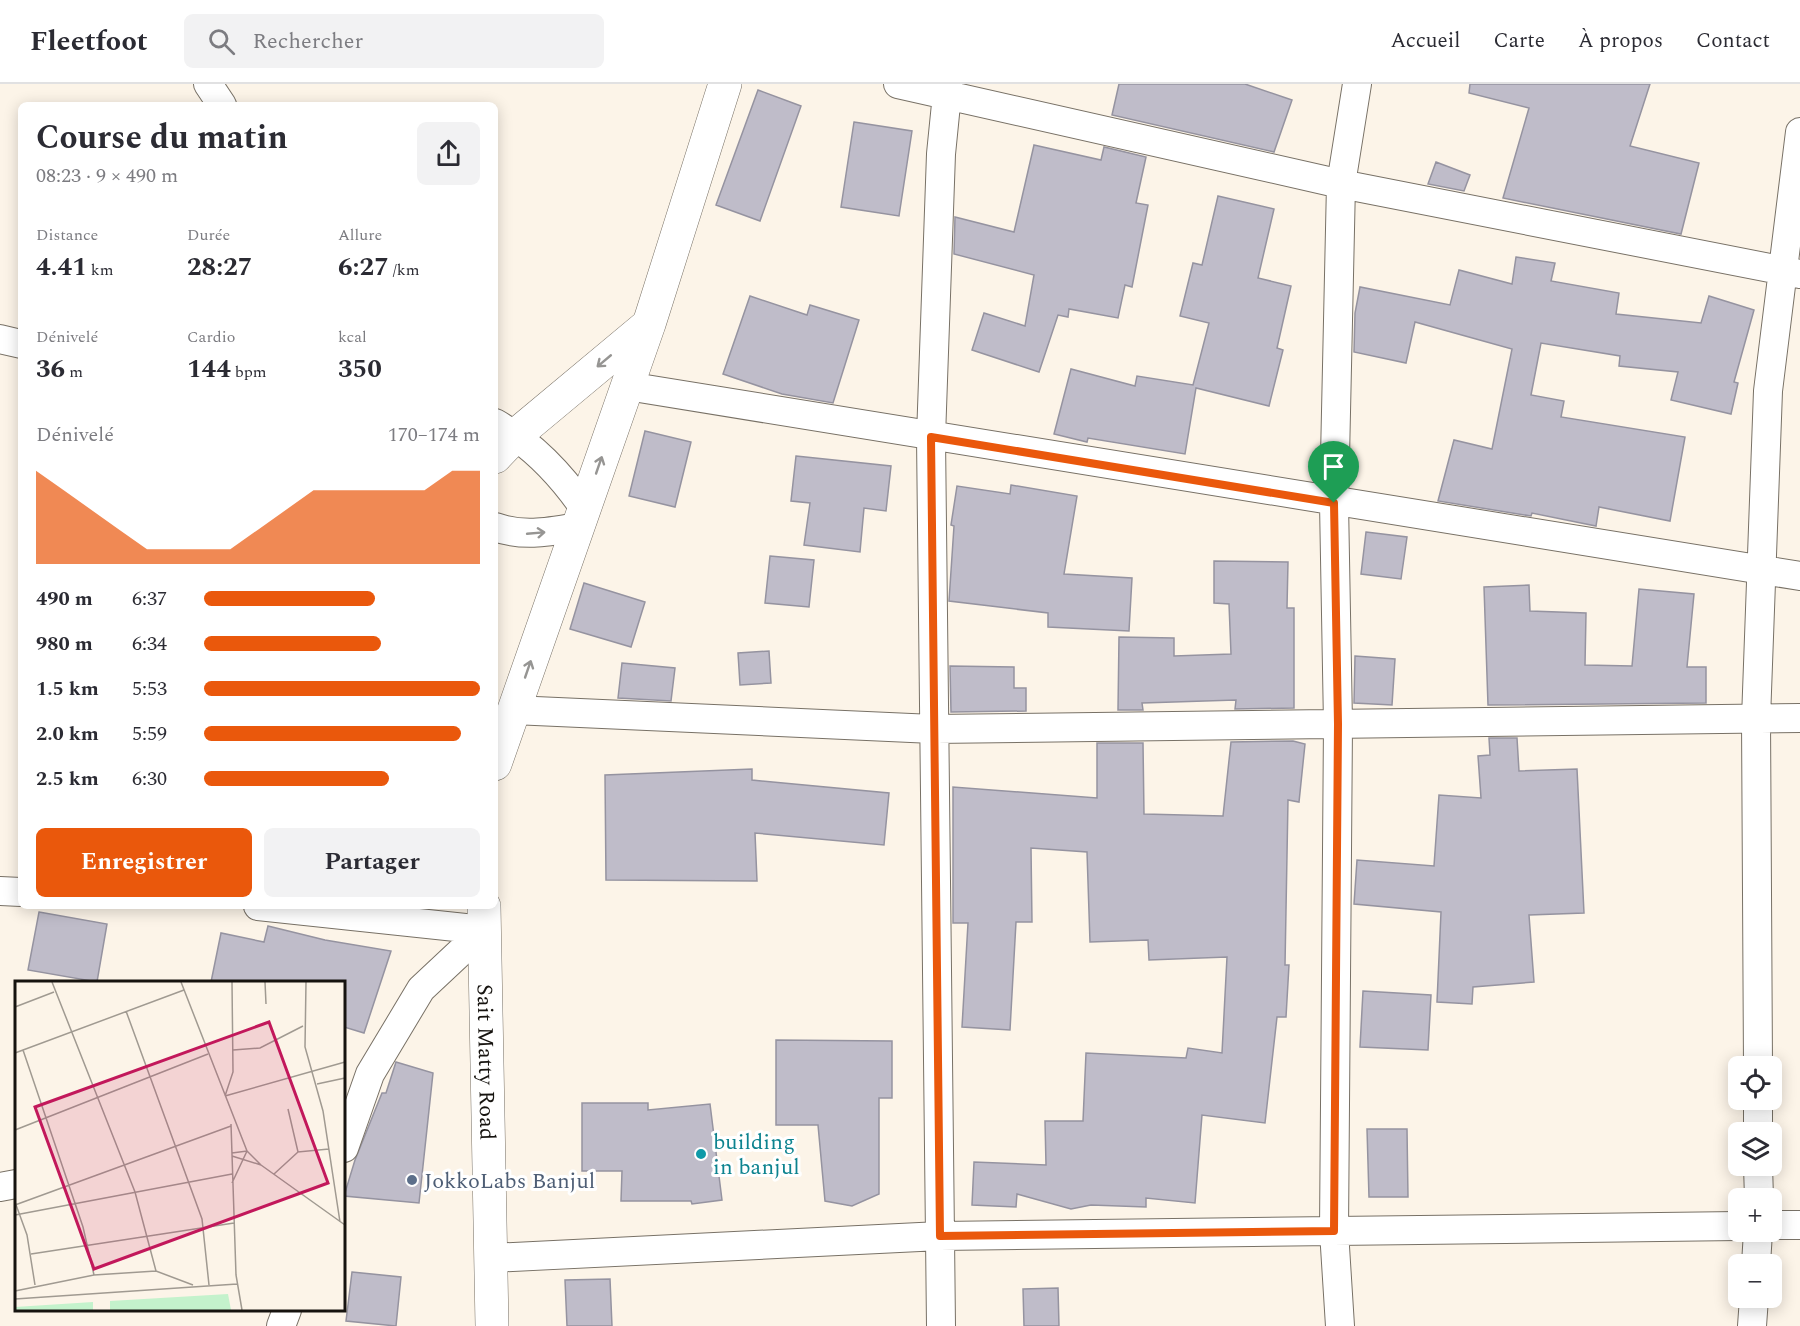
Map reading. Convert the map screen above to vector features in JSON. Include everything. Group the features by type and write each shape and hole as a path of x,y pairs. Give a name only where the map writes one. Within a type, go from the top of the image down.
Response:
{"street":[{"path":"208,84 220,102"},
{"path":"498,755 649,324 725,84"},
{"path":"898,84 946,89 1341,184 1792,273"},
{"path":"1340,1326 1334,1231 1338,724 1334,503 1341,184 1357,84"},
{"path":"941,1326 931,437 946,89"},
{"path":"1758,1056 1756,719 1768,391 1792,273 1800,132"},
{"path":"581,518 556,472 502,438 649,324"},
{"path":"0,339 18,343"},
{"path":"627,386 1334,503 1800,576"},
{"path":"498,527 513,533 533,534 581,518"},
{"path":"513,710 933,729 1800,718"},
{"path":"0,891 18,892"},
{"path":"314,909 484,918"},
{"path":"345,1145 370,1074 421,989 484,918"},
{"name":"Sait Matty Road","path":"484,918 492,1326"},
{"path":"0,1187 15,1184"},
{"path":"1782,1225 1800,1225"},
{"path":"491,1258 940,1236 1728,1226"},
{"path":"1752,1326 1753,1308"},
{"path":"281,1326 287,1311"}],"building":[{"path":"1119,84 1245,84 1292,100 1274,152 1112,115"},
{"path":"1470,84 1650,84 1630,146 1699,163 1681,234 1503,198 1529,108 1469,93"},
{"path":"758,90 801,106 760,221 716,205"},
{"path":"854,122 912,131 899,216 841,207"},
{"path":"1034,145 1101,160 1104,147 1146,157 1136,203 1148,205 1132,287 1125,285 1118,318 1069,309 1068,317 1058,315 1039,372 972,350 984,313 1025,326 1034,275 954,254 955,217 1014,232"},
{"path":"1436,162 1470,175 1464,191 1428,184"},
{"path":"1218,196 1274,209 1258,278 1291,286 1277,348 1283,350 1269,406 1196,388 1185,454 1088,438 1087,442 1054,434 1071,369 1135,386 1137,376 1193,385 1209,323 1180,316 1193,263 1202,265"},
{"path":"1516,257 1555,263 1551,281 1619,293 1616,314 1701,323 1709,296 1754,310 1734,382 1738,383 1731,414 1671,400 1678,372 1619,366 1620,356 1541,343 1531,395 1564,401 1561,417 1685,437 1670,521 1599,507 1596,526 1532,513 1531,516 1438,501 1454,440 1492,449 1512,349 1415,322 1406,363 1354,352 1355,313 1360,287 1450,305 1459,270 1512,284"},
{"path":"750,296 807,315 810,305 859,320 833,403 782,394 723,374"},
{"path":"645,431 691,442 675,507 629,496"},
{"path":"796,456 891,466 886,511 864,508 860,552 804,545 810,503 791,501"},
{"path":"1011,485 1077,496 1064,574 1132,578 1129,631 1048,627 1048,613 949,601 954,526 951,525 957,486 1010,494"},
{"path":"1366,532 1407,537 1401,579 1361,574"},
{"path":"770,556 814,560 809,607 765,603"},
{"path":"1214,561 1288,562 1287,608 1294,608 1294,708 1235,709 1236,700 1142,703 1143,710 1118,710 1119,637 1174,638 1174,656 1231,654 1229,604 1214,603"},
{"path":"584,583 645,602 631,647 570,629"},
{"path":"1529,585 1530,611 1586,613 1585,665 1632,666 1639,589 1694,594 1687,667 1706,667 1706,703 1488,705 1484,587"},
{"path":"769,651 771,683 740,685 738,653"},
{"path":"1355,656 1395,659 1392,705 1354,703"},
{"path":"622,663 675,668 671,701 618,698"},
{"path":"950,666 1014,667 1014,688 1026,688 1026,711 951,712"},
{"path":"1489,738 1517,738 1519,771 1577,769 1584,913 1529,915 1534,982 1473,987 1472,1004 1437,1002 1441,912 1354,904 1357,860 1434,866 1439,795 1481,798 1478,756 1490,755"},
{"path":"1293,741 1305,744 1299,802 1288,800 1285,965 1289,965 1286,1017 1277,1017 1265,1123 1202,1115 1195,1203 1146,1198 1146,1207 1091,1205 1071,1209 1017,1194 1016,1207 972,1205 974,1162 1046,1165 1045,1121 1083,1121 1086,1053 1186,1058 1188,1048 1222,1053 1227,957 1149,960 1148,940 1090,942 1087,852 1031,848 1032,922 1016,922 1010,1030 962,1027 968,923 953,923 953,787 1097,798 1097,743 1143,743 1144,814 1223,816 1231,742"},
{"path":"752,769 752,780 889,793 884,845 755,833 757,881 606,880 605,775"},
{"path":"39,912 107,924 97,981 28,970"},
{"path":"268,926 325,940 391,951 364,1033 345,1027 345,981 211,981 221,933 264,942"},
{"path":"1363,991 1431,995 1428,1050 1360,1047"},
{"path":"776,1040 892,1041 892,1098 879,1098 879,1194 852,1206 825,1201 818,1125 776,1125"},
{"path":"396,1062 433,1073 419,1203 345,1196 355,1160 382,1093 386,1093"},
{"path":"582,1103 648,1103 648,1110 710,1104 722,1200 692,1204 691,1201 621,1201 622,1171 582,1171"},
{"path":"1367,1129 1407,1129 1408,1197 1369,1197"},
{"path":"352,1272 401,1277 396,1326 346,1321"},
{"path":"610,1279 612,1326 567,1326 565,1280"},
{"path":"1058,1288 1059,1326 1024,1326 1023,1289"}],"place":[{"name":"building in banjul","path":"701,1154"},
{"name":"JokkoLabs Banjul","path":"412,1180"}],"route":[{"path":"931,437 1334,503 1338,724 1334,1231 940,1236 931,437"}]}
